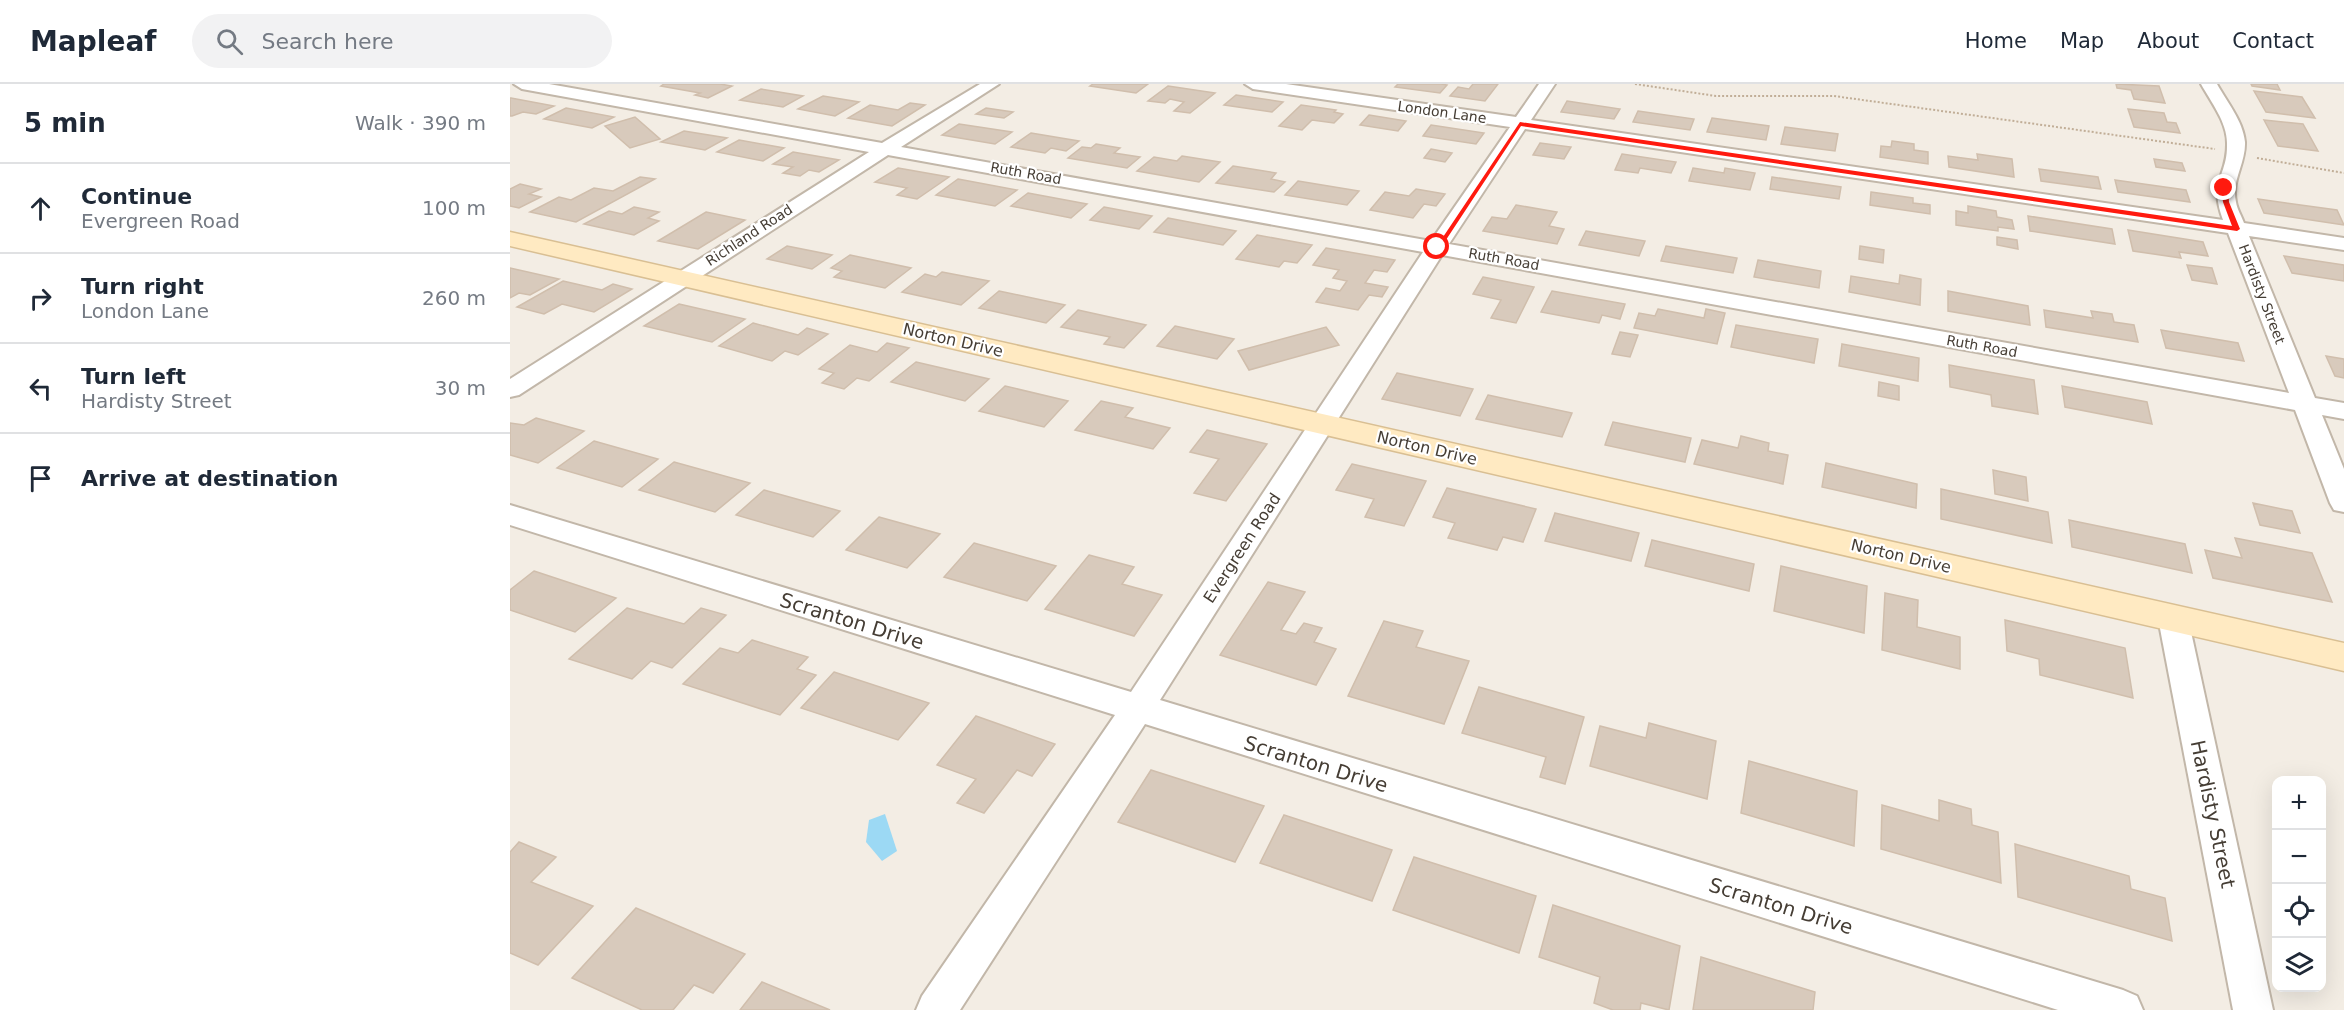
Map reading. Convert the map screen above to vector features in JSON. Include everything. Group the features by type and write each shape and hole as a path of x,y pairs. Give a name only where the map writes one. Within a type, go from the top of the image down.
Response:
{"street":[{"name":"Ruth Road","path":"522,84 2344,411"},
{"name":"Richland Road","path":"510,390 887,148 991,84"},
{"name":"London Lane","path":"1253,84 2344,244"},
{"name":"Evergreen Road","path":"936,1010 1137,709 1437,247 1547,84"},
{"name":"Hardisty Street","path":"2209,84 2231,126 2237,144 2224,188 2226,202 2344,503"},
{"name":"Norton Drive","path":"510,238 2344,657"},
{"name":"Scranton Drive","path":"510,516 2123,1010"},
{"name":"Hardisty Street","path":"2173,618 2253,1010"}],"path":[{"path":"1635,84 1716,96 1834,96 2101,131 2344,173"}],"water":[{"path":"885,814 897,851 882,861 866,842 869,820"}],"building":[{"path":"664,84 732,86 708,98 695,95 700,93 661,86"},
{"path":"1093,84 1148,84 1136,93 1090,86"},
{"path":"1398,84 1447,85 1440,93 1395,87"},
{"path":"1473,84 1498,84 1485,101 1450,96 1458,87 1469,89"},
{"path":"2116,84 2159,86 2165,103 2134,99 2131,90 2117,88"},
{"path":"2251,84 2277,84 2280,90 2252,86"},
{"path":"1168,86 1215,93 1190,113 1174,111 1184,102 1170,99 1165,103 1148,101"},
{"path":"761,89 803,96 783,107 740,100"},
{"path":"2254,91 2302,97 2315,118 2266,112"},
{"path":"1236,95 1283,102 1272,112 1224,105"},
{"path":"823,96 859,102 835,116 798,109"},
{"path":"510,98 554,106 536,114 523,112 510,116"},
{"path":"1567,101 1620,109 1614,119 1561,112"},
{"path":"910,103 925,105 892,126 848,118 870,105 898,110"},
{"path":"1301,105 1336,110 1334,112 1343,114 1334,123 1312,120 1302,130 1279,126"},
{"path":"566,108 614,117 592,128 544,119"},
{"path":"986,108 1013,112 1004,118 976,114"},
{"path":"2128,109 2164,113 2167,122 2176,123 2180,133 2134,127"},
{"path":"1638,111 1694,119 1690,130 1633,122"},
{"path":"1369,115 1406,121 1398,131 1360,125"},
{"path":"635,117 660,139 630,148 605,126"},
{"path":"1712,118 1769,126 1766,140 1707,132"},
{"path":"2264,120 2303,124 2318,151 2278,146"},
{"path":"959,124 1012,132 995,144 942,135"},
{"path":"1431,125 1484,133 1476,144 1423,136"},
{"path":"1785,127 1838,134 1835,151 1781,144"},
{"path":"684,131 727,138 705,150 661,142"},
{"path":"1031,133 1079,141 1066,151 1051,148 1045,153 1011,147"},
{"path":"739,140 784,148 763,161 717,152"},
{"path":"1892,141 1914,144 1914,150 1928,152 1928,164 1880,157 1881,146 1891,147"},
{"path":"1540,143 1571,147 1564,159 1533,155"},
{"path":"1096,144 1120,148 1114,153 1140,157 1127,168 1068,158 1082,147 1091,148"},
{"path":"1431,149 1452,153 1445,162 1424,158"},
{"path":"793,152 839,160 819,172 809,170 800,176 783,173 793,167 773,164"},
{"path":"1622,154 1676,162 1671,173 1640,168 1638,173 1615,170"},
{"path":"1977,154 2012,159 2014,177 1949,167 1948,156 1978,160"},
{"path":"1182,156 1220,162 1199,182 1137,171 1154,157 1177,161"},
{"path":"2154,159 2182,163 2185,171 2156,167"},
{"path":"1233,166 1276,173 1271,179 1285,182 1274,192 1216,183"},
{"path":"898,168 949,177 917,199 897,195 907,188 875,182"},
{"path":"1693,168 1724,173 1725,168 1755,173 1750,190 1689,181"},
{"path":"2039,169 2098,177 2101,189 2041,181"},
{"path":"640,177 655,179 576,222 530,212 559,197 571,200 594,188 613,191"},
{"path":"1772,177 1841,187 1839,199 1770,189"},
{"path":"958,179 1017,190 995,206 936,195"},
{"path":"2115,180 2186,190 2190,202 2118,192"},
{"path":"1298,181 1359,191 1347,205 1285,195"},
{"path":"520,184 541,189 529,194 541,197 519,208 510,206 510,189"},
{"path":"1416,189 1445,194 1436,206 1424,204 1413,218 1370,210 1385,192 1409,196"},
{"path":"1871,192 1913,198 1913,203 1930,205 1930,214 1870,205"},
{"path":"1028,193 1087,204 1071,218 1011,206"},
{"path":"2258,199 2337,210 2344,225 2264,213"},
{"path":"1516,205 1557,212 1549,226 1564,229 1557,244 1483,231 1492,217 1507,219"},
{"path":"1968,206 1996,211 1997,217 2012,220 2014,229 1998,227 1998,231 1956,225 1956,211 1968,213"},
{"path":"634,207 659,212 648,218 659,221 634,235 584,224 609,211 622,214"},
{"path":"1104,207 1152,216 1139,229 1090,220"},
{"path":"706,212 745,220 698,249 658,241"},
{"path":"2028,216 2112,229 2115,244 2030,231"},
{"path":"1168,218 1236,231 1223,245 1154,232"},
{"path":"2128,230 2203,242 2208,256 2179,252 2181,258 2133,251"},
{"path":"1586,231 1645,241 1639,256 1579,245"},
{"path":"1257,235 1312,245 1297,263 1284,261 1279,267 1236,259"},
{"path":"1997,237 2017,240 2018,249 1997,245"},
{"path":"787,246 832,255 812,269 767,259"},
{"path":"1666,246 1737,258 1733,273 1661,261"},
{"path":"1860,246 1884,250 1883,263 1859,259"},
{"path":"1326,248 1395,260 1387,272 1374,270 1365,283 1388,287 1382,297 1369,295 1358,310 1316,302 1326,288 1340,291 1347,281 1333,278 1339,270 1313,265"},
{"path":"850,255 911,268 885,288 834,277 842,271 831,268"},
{"path":"2284,256 2344,265 2344,281 2292,273"},
{"path":"1758,260 1821,271 1819,288 1754,277"},
{"path":"2187,265 2212,268 2217,284 2192,280"},
{"path":"510,268 559,279 530,295 519,293 510,298"},
{"path":"942,272 989,281 961,305 902,292 925,274 936,277"},
{"path":"1900,275 1921,279 1920,305 1849,292 1851,276 1899,284"},
{"path":"1483,277 1534,287 1516,323 1491,318 1501,300 1473,294"},
{"path":"563,281 602,290 613,284 632,289 594,312 562,304 544,314 517,307"},
{"path":"999,291 1065,305 1046,323 979,308"},
{"path":"1552,291 1625,304 1620,319 1602,315 1599,323 1541,312"},
{"path":"1948,291 2028,306 2030,325 1948,311"},
{"path":"679,304 745,319 712,342 644,326"},
{"path":"1658,309 1704,318 1706,309 1725,313 1717,344 1634,328 1639,313 1655,316"},
{"path":"1078,310 1146,325 1124,348 1104,344 1110,337 1061,327"},
{"path":"2044,310 2093,318 2091,311 2112,314 2114,322 2134,325 2138,342 2046,327"},
{"path":"753,323 798,335 807,328 828,334 798,355 785,351 772,361 719,346"},
{"path":"1736,325 1818,339 1814,363 1731,347"},
{"path":"1175,326 1234,339 1217,359 1157,346"},
{"path":"1326,327 1339,345 1249,370 1238,351"},
{"path":"2161,330 2238,343 2244,361 2166,348"},
{"path":"1620,332 1638,335 1630,357 1612,354"},
{"path":"887,343 909,348 869,381 857,378 844,389 822,383 834,373 819,369 850,345 877,352"},
{"path":"1842,344 1919,358 1918,381 1839,366"},
{"path":"2326,356 2344,359 2344,378 2335,376"},
{"path":"916,362 989,379 965,401 891,382"},
{"path":"1949,365 2034,380 2038,414 1992,406 1991,395 1950,387"},
{"path":"1397,373 1473,389 1460,416 1382,399"},
{"path":"1879,382 1899,386 1899,400 1878,396"},
{"path":"1005,386 1068,401 1044,427 979,411"},
{"path":"2062,386 2147,402 2152,424 2065,407"},
{"path":"1488,395 1572,413 1562,437 1476,419"},
{"path":"1101,401 1133,408 1125,417 1170,428 1153,449 1075,430"},
{"path":"536,418 584,431 538,463 510,455 510,423 524,425"},
{"path":"1613,422 1691,438 1685,462 1605,445"},
{"path":"1207,430 1267,444 1226,501 1194,493 1219,459 1190,452"},
{"path":"1741,436 1769,443 1768,451 1788,455 1783,484 1694,464 1702,440 1738,448"},
{"path":"594,441 658,459 622,487 557,468"},
{"path":"674,462 750,483 715,512 639,490"},
{"path":"1826,463 1917,484 1916,508 1822,487"},
{"path":"1352,464 1426,481 1404,526 1365,517 1374,499 1336,490"},
{"path":"1993,470 2026,477 2028,501 1995,494"},
{"path":"1447,488 1536,509 1523,542 1503,537 1497,550 1448,538 1455,523 1433,517"},
{"path":"1941,489 2048,512 2052,543 1941,519"},
{"path":"764,490 840,511 813,537 736,515"},
{"path":"2253,503 2292,511 2300,533 2260,525"},
{"path":"1555,513 1639,533 1631,561 1545,541"},
{"path":"879,517 940,534 907,568 846,550"},
{"path":"2069,520 2185,544 2192,573 2072,547"},
{"path":"2235,538 2312,553 2332,602 2213,578 2205,550 2242,558"},
{"path":"1652,540 1754,564 1749,591 1645,566"},
{"path":"974,543 1056,566 1027,601 944,577"},
{"path":"1089,555 1134,567 1122,584 1162,595 1134,636 1045,609"},
{"path":"1781,566 1867,586 1864,633 1774,611"},
{"path":"534,571 616,598 575,632 510,610 510,590"},
{"path":"1268,582 1305,592 1281,630 1296,634 1304,623 1322,628 1314,642 1336,649 1316,685 1220,655"},
{"path":"1885,593 1918,600 1917,627 1960,637 1960,669 1882,650"},
{"path":"627,608 684,624 701,608 726,615 672,668 651,661 632,679 569,659"},
{"path":"2005,620 2125,648 2133,698 2040,675 2039,659 2007,651"},
{"path":"1384,621 1423,631 1416,647 1469,661 1444,724 1348,696"},
{"path":"752,640 808,657 797,669 816,675 780,715 683,684 720,648 738,653"},
{"path":"834,672 929,703 898,740 801,708"},
{"path":"1479,687 1584,717 1565,784 1540,777 1546,757 1462,733"},
{"path":"976,716 1055,744 1032,776 1017,770 984,813 957,803 976,779 937,765"},
{"path":"1649,723 1716,741 1707,799 1590,766 1600,726 1646,738"},
{"path":"1749,761 1857,791 1854,846 1741,813"},
{"path":"1151,770 1264,806 1235,862 1118,822"},
{"path":"1939,800 1971,809 1972,825 1998,832 2001,883 1881,849 1882,805 1939,821"},
{"path":"1284,815 1392,850 1372,901 1260,863"},
{"path":"519,842 556,857 531,882 593,906 538,965 510,953 510,852"},
{"path":"2015,844 2129,876 2131,889 2165,898 2172,941 2018,897"},
{"path":"1414,857 1536,896 1519,953 1393,910"},
{"path":"1553,905 1680,946 1669,1010 1641,1003 1640,1010 1613,1010 1594,1003 1600,977 1539,957"},
{"path":"636,908 745,954 713,993 694,985 673,1010 642,1010 572,978"},
{"path":"1701,957 1815,992 1813,1010 1693,1010"},
{"path":"762,982 830,1010 740,1010"}],"route":[{"path":"1437,247 1520,124 2237,229 2226,202 2224,188"}]}
